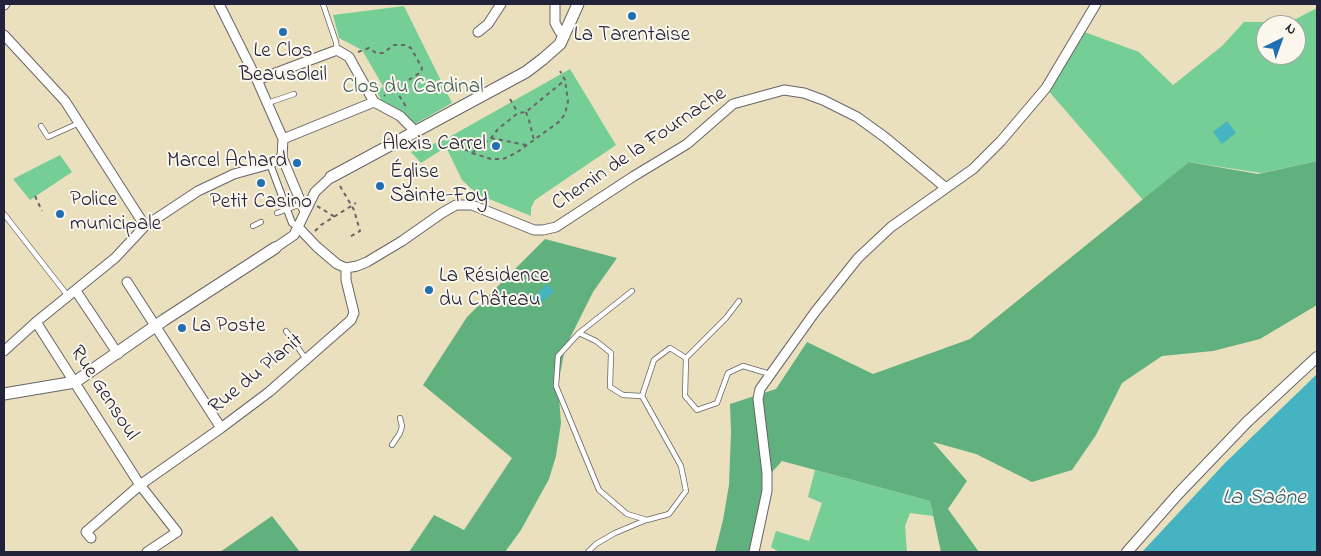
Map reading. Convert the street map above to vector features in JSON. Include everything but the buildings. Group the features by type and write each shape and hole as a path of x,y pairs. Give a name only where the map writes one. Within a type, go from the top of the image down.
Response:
{"main road":[{"path":"331,177 526,72 560,44 578,4"},
{"path":"4,394 75,382 275,248"}],"street":[{"path":"219,4 268,103 283,140 282,157 303,208"},
{"path":"478,32 488,24 501,4"},
{"path":"556,4 555,24 560,32 565,35"},
{"path":"754,552 766,491 767,473 758,399 760,389 815,312 858,258 891,227 973,168 1046,88 1096,4"},
{"path":"4,36 65,101 145,226"},
{"path":"257,80 337,50 349,57 374,102 400,116 416,132"},
{"name":"Chemin de la Fournache","path":"346,268 367,262 402,241 442,213 456,206 472,205 534,230 549,230 559,226 634,176 687,144 733,104 784,90 804,93 823,100 857,117 886,138 946,188"},
{"path":"283,140 374,102"},
{"path":"4,351 36,322 115,258 145,226 198,191 234,174 270,164 282,157"},
{"path":"270,164 296,231 337,264 346,268"},
{"path":"275,248 296,231 303,208 315,192 331,177"},
{"name":"Rue du Planit","path":"91,538 86,532 140,485 269,392 351,320 354,313 346,280 346,268"},
{"path":"127,282 221,428"},
{"path":"72,294 118,354"},
{"name":"Rue Gensoul","path":"36,322 140,485 177,532 147,552"},
{"path":"1127,552 1178,494 1247,422 1317,357"}],"lane":[{"path":"323,4 337,50"},
{"path":"268,103 294,94"},
{"path":"41,126 48,136 80,123"},
{"path":"277,212 303,208"},
{"path":"4,214 72,294"},
{"path":"253,226 261,222"},
{"path":"632,290 579,333 558,356 556,386 598,490 627,514 647,520"},
{"path":"739,301 726,318 686,358 685,396 696,410 717,402 728,373 743,366 770,374"},
{"path":"286,331 306,359"},
{"path":"579,333 596,341 611,353 610,387 623,395 642,396"},
{"path":"588,552 596,544 615,533 647,520 669,514 686,491 681,466 642,396 654,360 670,348 686,358"},
{"path":"392,444 400,433 402,426 400,418"}],"path":[{"path":"349,57 365,48 369,48 376,53 383,53 394,45 404,45 410,48 422,68 421,72 394,89 409,112"},
{"path":"446,135 453,144 491,159 503,158 516,153 560,121 565,114 568,101 565,80 560,70"},
{"path":"472,152 491,138 518,113 526,112 565,80"},
{"path":"510,99 518,113"},
{"path":"526,112 534,140"},
{"path":"491,138 526,145"},
{"path":"340,186 352,206 360,231 348,238"},
{"path":"36,196 42,211"},
{"path":"312,233 321,225 356,203"},
{"path":"315,205 335,217"}],"green space":[{"name":"Clos du Cardinal","path":"404,6 452,103 413,125 384,105 377,92 383,86 362,50 339,38 333,15"},
{"path":"1317,8 1317,161 1261,173 1189,162 1143,200 1046,88 1079,30 1139,52 1173,85 1222,46 1244,22 1256,22 1256,65 1306,65 1306,15 1304,15"},
{"path":"570,69 616,145 535,200 531,208 531,216 477,194 462,180 446,147 421,163 411,152 444,140"},
{"path":"60,155 72,172 30,200 13,179"},
{"path":"1317,161 1317,305 1260,339 1213,351 1162,356 1122,383 1096,435 1072,470 1032,482 976,454 933,442 967,481 948,509 979,552 941,552 930,501 782,461 765,480 750,552 715,552 729,485 730,404 776,389 807,342 873,374 970,339 1189,162 1258,174"},
{"path":"545,239 617,258 593,292 565,348 558,385 561,423 556,456 549,479 521,530 505,552 409,552 434,515 464,530 512,458 423,385 467,317"},
{"path":"815,470 930,501 933,516 910,513 905,526 907,552 779,552 771,547 776,531 809,541 822,503 808,497"},
{"path":"272,516 300,552 220,552"}],"water":[{"path":"1227,121 1236,133 1222,144 1213,132"},
{"path":"547,284 554,291 537,306 531,300"},
{"name":"La Saône","path":"1317,374 1317,552 1142,552 1225,463"}],"place":[{"name":"La Tarentaise","path":"632,16"},
{"name":"Le Clos Beausoleil","path":"283,32"},
{"name":"Alexis Carrel","path":"496,146"},
{"name":"Marcel Achard","path":"297,163"},
{"name":"Petit Casino","path":"261,183"},
{"name":"Église Sainte-Foy","path":"380,186"},
{"name":"Police municipale","path":"60,214"},
{"name":"La Résidence du Château","path":"429,290"},
{"name":"La Poste","path":"182,328"}]}
